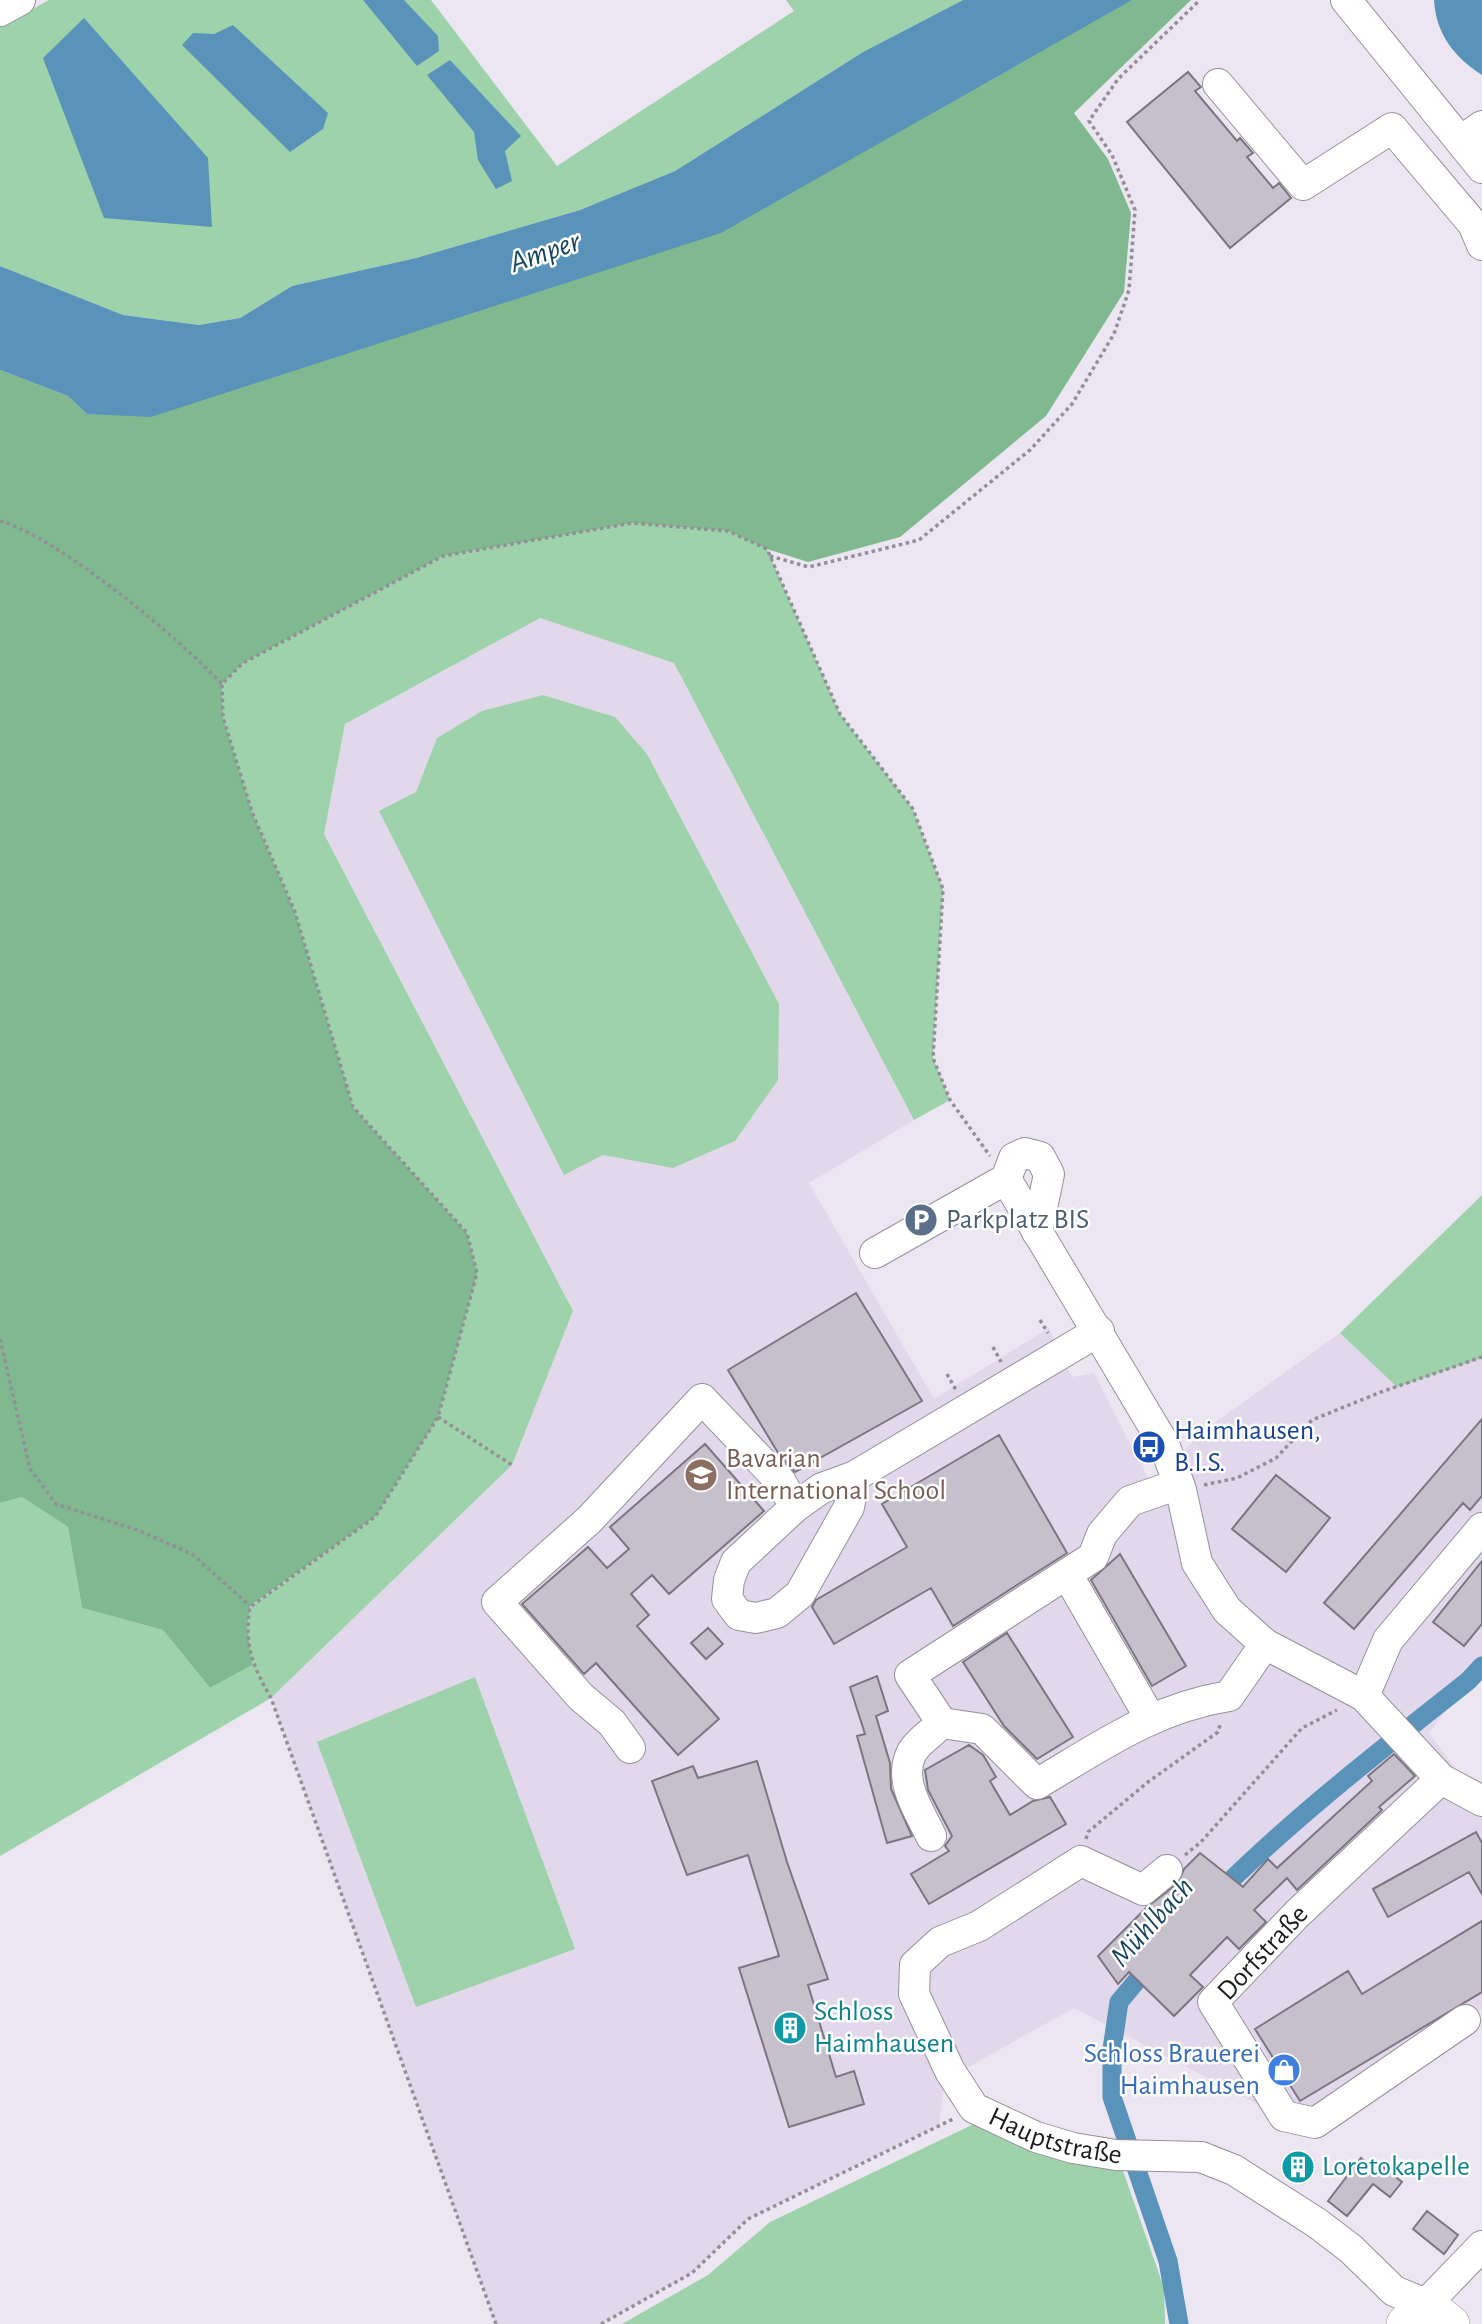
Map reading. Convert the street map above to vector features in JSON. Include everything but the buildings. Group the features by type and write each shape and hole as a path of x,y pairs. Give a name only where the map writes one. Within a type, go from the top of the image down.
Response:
{"street":[{"path":"0,11 20,0"},
{"path":"1346,0 1471,134 1482,168"},
{"path":"1218,84 1303,185 1392,128 1473,224 1482,245"},
{"path":"874,1253 1006,1179 1014,1158 1025,1153 1040,1157 1049,1174 1037,1232"},
{"path":"1006,1179 1164,1444 1180,1487 1197,1563 1227,1610 1265,1644 1364,1696 1434,1771 1482,1801"},
{"path":"855,1476 849,1507 800,1594 777,1613 756,1618 739,1615 727,1599 729,1580 736,1562 795,1507 822,1488 855,1476 1099,1331"},
{"path":"630,1748 612,1723 581,1697 497,1602 589,1520 702,1399 781,1482 795,1507"},
{"path":"1180,1487 1130,1501 1102,1534 1093,1558 910,1675 942,1723 982,1729 1037,1784 1150,1718 1204,1700 1229,1696 1265,1644"},
{"path":"1364,1696 1388,1640 1482,1528"},
{"path":"1067,1574 1150,1718"},
{"path":"931,1836 907,1784 907,1767 911,1752 942,1723"},
{"name":"Dorfstraße","path":"1434,1771 1213,2002 1284,2116 1315,2123 1465,2020"},
{"path":"1081,1861 1143,1890 1167,1870"},
{"name":"Hauptstraße","path":"1081,1861 979,1926 940,1942 915,1965 914,1994 950,2071 974,2108 1036,2137 1073,2148 1116,2155 1201,2157 1234,2170 1325,2230 1427,2317 1482,2246"}],"path":[{"path":"770,556 809,567 919,540 1030,450 1072,404 1114,334 1129,290 1135,210 1112,155 1089,121 1118,79 1200,0"},
{"path":"0,521 18,526 84,569 192,652 222,684 223,717 248,800 295,912 353,1107 467,1233 477,1273 438,1417 375,1517 250,1606 247,1627 251,1665 271,1698 496,2324"},
{"path":"222,684 243,663 443,556 632,523 728,531 767,549 841,714 913,809 943,889 933,1058 950,1100 1006,1179"},
{"path":"1040,1320 1050,1336"},
{"path":"0,1339 30,1469 56,1504 140,1531 192,1554 250,1606"},
{"path":"993,1347 1002,1364"},
{"path":"1180,1487 1237,1478 1276,1458 1312,1420 1381,1392 1482,1357"},
{"path":"947,1374 956,1391"},
{"path":"438,1417 512,1465"},
{"path":"1081,1861 1088,1832 1148,1782 1218,1732 1229,1696"},
{"path":"1167,1870 1201,1842 1302,1728 1364,1696"},
{"path":"601,2324 692,2273 748,2219 974,2108"}],"shaded area":[{"name":"Bavarian International School","path":"540,618 674,663 914,1120 809,1183 934,1399 1049,1328 1072,1377 1094,1373 1150,1482 1210,1426 1340,1333 1397,1386 1482,1358 1482,1663 1429,1733 1482,1804 1482,2008 1309,2131 1074,2008 945,2080 939,2125 748,2219 692,2273 601,2324 496,2324 271,1698 512,1465 573,1311 324,834 345,724"}],"green space":[{"path":"49,0 431,0 557,166 794,11 786,0 963,0 863,52 675,171 580,210 416,258 292,286 240,318 199,325 123,315 0,266 0,27"},
{"path":"1127,0 1191,0 1074,113 1108,159 1131,213 1124,292 1046,416 900,537 808,562 767,549 728,531 632,523 443,556 243,663 222,684 223,717 252,812 295,912 353,1107 467,1233 477,1273 438,1417 375,1517 250,1606 247,1627 252,1665 210,1688 163,1630 82,1608 68,1527 22,1497 0,1503 0,370 68,396 87,414"},
{"path":"632,523 728,531 767,549 840,714 913,809 943,889 933,1058 950,1100 914,1120 674,663 540,618 345,724 324,834 573,1311 512,1465 271,1698 0,1856 0,1503 22,1497 68,1527 82,1608 163,1630 210,1688 251,1665 247,1627 250,1607 375,1517 467,1233 353,1107 295,912 252,812 223,717 222,684 243,663 443,556"},
{"path":"543,695 615,717 647,754 779,1004 778,1080 735,1141 673,1168 603,1155 564,1175 379,811 416,792 437,738 482,711"},
{"path":"1482,1195 1482,1358 1397,1387 1340,1333"},
{"path":"475,1677 575,1949 416,2007 317,1742"},
{"path":"976,2123 1122,2168 1164,2288 1165,2324 622,2324 708,2275 770,2222"}],"water":[{"path":"363,0 404,0 438,36 439,51 417,66"},
{"name":"Amper","path":"963,0 1132,0 721,233 151,417 87,414 68,396 0,370 0,266 123,315 199,325 240,318 292,286 416,258 580,210 675,171 863,52"},
{"path":"1434,0 1482,0 1482,75 1448,43 1438,24"},
{"path":"84,18 208,158 212,227 104,218 43,58"},
{"path":"233,25 328,113 323,129 290,152 182,45 193,33 214,34"},
{"path":"450,60 521,136 505,151 512,181 496,189 478,160 474,132 427,75"}],"waterway":[{"name":"Mühlbach","path":"1216,1895 1307,1811 1468,1681 1482,1666"},
{"name":"Mühlbach","path":"1154,1960 1119,2002 1112,2049 1112,2097 1168,2261 1179,2324"}],"place":[{"name":"Parkplatz BIS","path":"921,1220"},
{"name":"Haimhausen, B.I.S.","path":"1149,1447"},
{"name":"Bavarian International School","path":"701,1475"},
{"name":"Schloss Haimhausen","path":"790,2028"},
{"name":"Schloss Brauerei Haimhausen","path":"1284,2070"},
{"name":"Loretokapelle","path":"1298,2167"}]}
